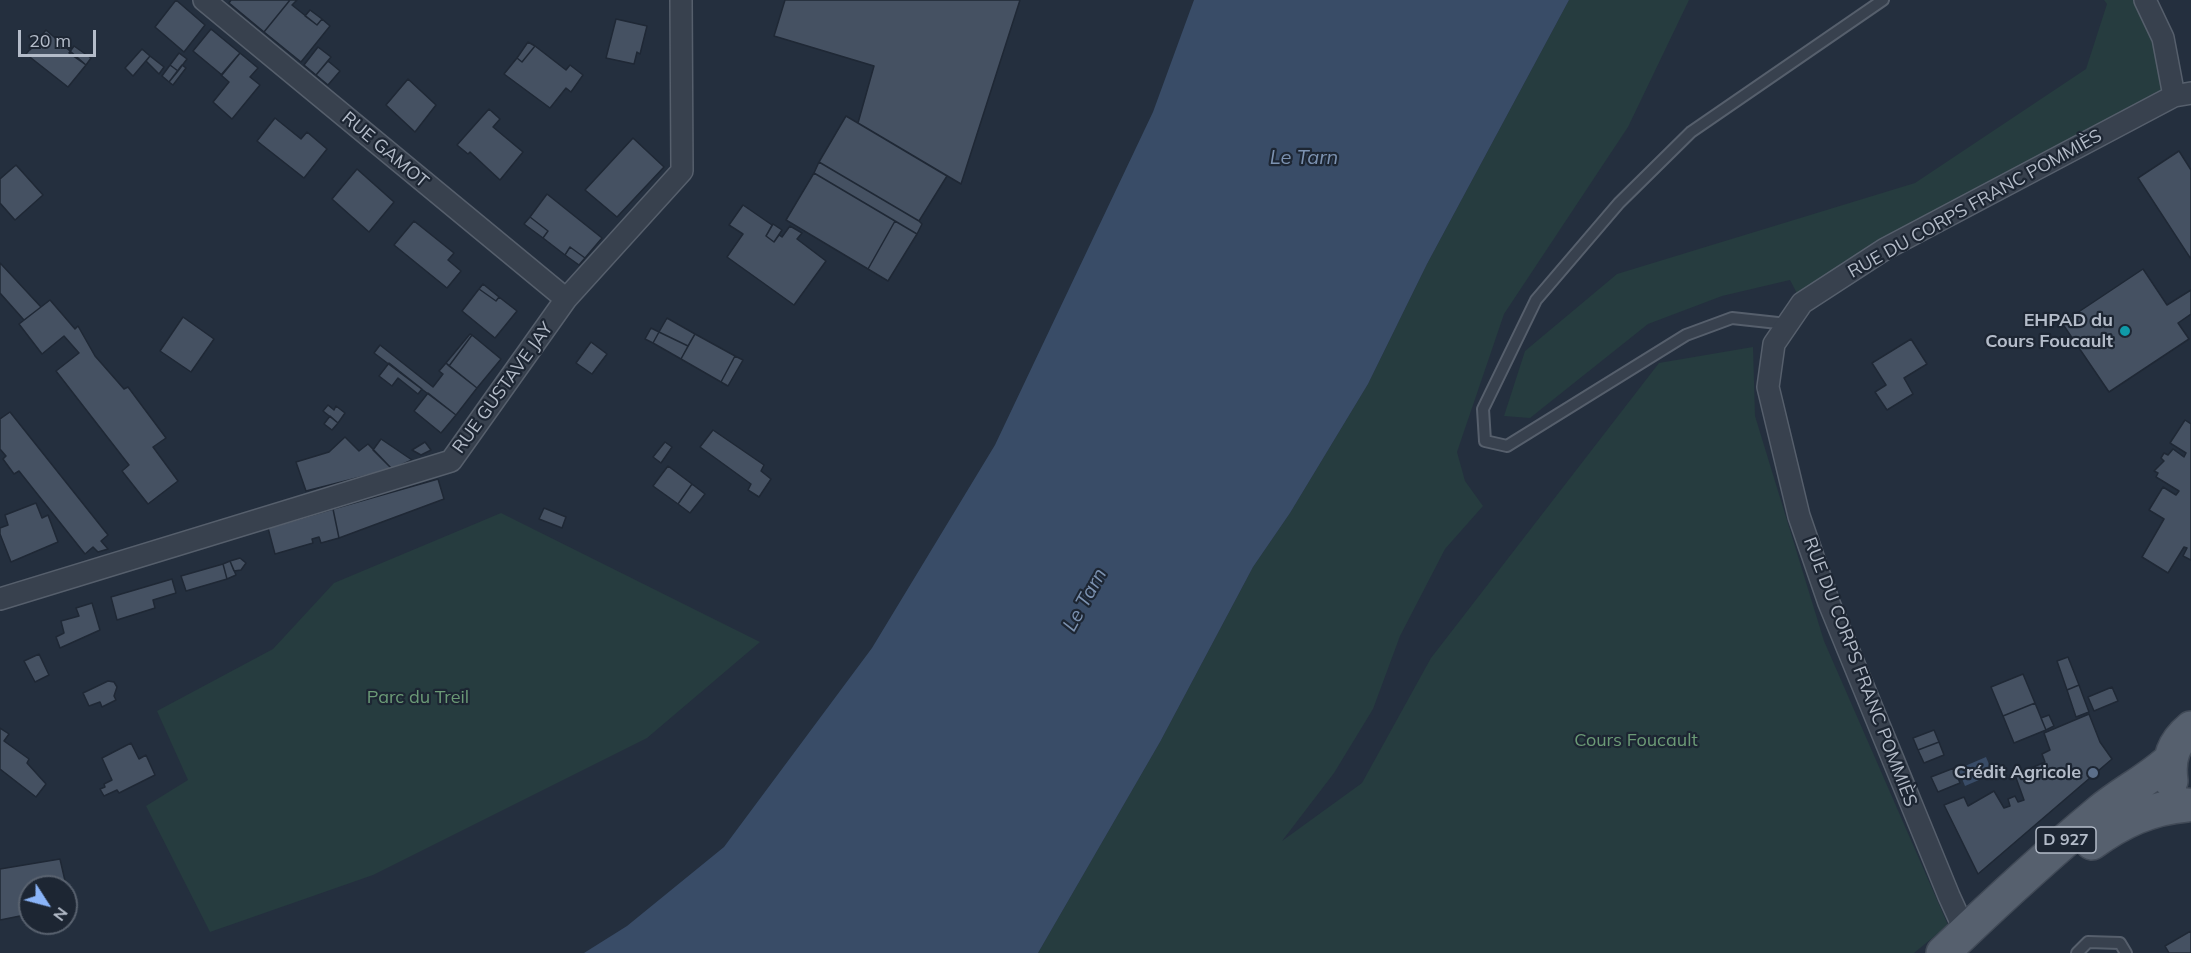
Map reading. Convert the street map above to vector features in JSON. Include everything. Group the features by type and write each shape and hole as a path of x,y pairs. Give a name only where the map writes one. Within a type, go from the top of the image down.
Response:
{"main road":[{"path":"2189,807 2171,782 2169,761 2181,737 2191,728"},
{"name":"D 927","path":"1943,953 2007,891 2102,810 2150,778 2169,761"},
{"name":"D 927","path":"1970,928 2016,901 2115,826 2143,813 2189,807"}],"street":[{"name":"RUE GAMOT","path":"204,0 567,299"},
{"name":"RUE GUSTAVE JAY","path":"0,599 451,461 567,299 682,171 681,0"},
{"path":"2145,0 2163,38 2182,94"},
{"name":"RUE DU CORPS FRANC POMMIÈS","path":"1970,928 1959,918 1828,603 1799,516 1768,387 1774,344 1802,303 1885,249 2182,94"}],"lane":[{"path":"1787,324 1732,318 1686,335 1507,446 1485,441 1483,409 1536,300 1619,203 1691,132 1883,0"},
{"path":"2077,953 2088,942 2121,944 2126,953"}],"green space":[{"name":"Cours Foucault","path":"1569,0 1689,0 1628,127 1504,314 1457,452 1465,481 1483,506 1445,549 1400,636 1373,709 1334,773 1282,841 1362,783 1431,658 1659,363 1753,347 1755,416 1824,641 1948,925 1914,953 1038,953 1160,742 1253,567 1290,513 1368,384 1427,264"},
{"path":"2104,0 2145,0 2174,96 1802,303 1790,280 1722,296 1648,324 1530,418 1504,416 1525,351 1617,274 1915,183 2086,69 2107,4"},
{"name":"Parc du Treil","path":"501,513 760,642 647,738 373,875 210,932 146,806 188,780 157,711 273,649 334,583"}],"water":[{"name":"Le Tarn","path":"1194,0 1569,0 1427,264 1368,384 1290,513 1253,567 1160,742 1038,953 584,953 627,926 724,847 872,648 995,445 1153,112"},
{"path":"1986,757 1993,774 1965,786 1958,769"}],"building":[{"path":"176,0 205,25 184,52 155,27"},
{"path":"231,0 290,0 264,32 229,3"},
{"path":"290,0 297,0 292,5 317,25 322,19 330,26 301,62 264,32"},
{"path":"785,0 1020,0 961,184 858,123 874,66 774,36"},
{"path":"310,10 322,19 317,25 305,16"},
{"path":"616,19 647,26 640,54 637,52 634,64 606,58"},
{"path":"211,29 240,53 222,75 193,51"},
{"path":"46,30 86,65 68,87 26,54"},
{"path":"528,42 535,46 522,62 517,58"},
{"path":"74,46 91,58 86,65 69,53"},
{"path":"535,46 566,70 570,65 583,75 571,92 566,88 550,108 504,74 517,58 522,62"},
{"path":"318,47 331,57 316,75 304,65"},
{"path":"142,49 150,56 133,76 125,68"},
{"path":"179,53 187,59 178,71 170,65"},
{"path":"240,53 258,68 250,77 260,85 232,119 213,102 229,82 221,75"},
{"path":"150,56 164,67 159,74 146,61"},
{"path":"328,61 340,71 328,85 316,75"},
{"path":"170,65 178,71 169,82 162,76"},
{"path":"182,65 186,68 173,85 169,82"},
{"path":"408,79 436,105 415,132 386,105"},
{"path":"489,109 500,119 493,127 523,152 500,180 470,152 468,154 457,145"},
{"path":"846,116 947,176 919,221 819,162"},
{"path":"275,118 301,139 307,132 327,149 304,178 257,141"},
{"path":"633,138 664,167 617,217 585,190"},
{"path":"2179,151 2191,170 2191,259 2138,178"},
{"path":"819,162 919,221 922,224 917,234 814,173"},
{"path":"16,165 43,195 15,220 0,203 0,179"},
{"path":"357,169 394,202 369,232 332,199"},
{"path":"814,173 895,221 868,269 786,220"},
{"path":"547,194 602,238 585,258 570,247 565,255 543,238 548,231 530,217"},
{"path":"743,205 772,225 766,236 774,242 779,235 782,237 790,226 802,233 797,239 826,261 794,305 727,257 743,234 729,225"},
{"path":"530,217 548,231 543,238 524,224"},
{"path":"414,221 454,253 448,260 461,271 447,288 394,245"},
{"path":"895,221 917,234 888,281 868,269"},
{"path":"773,224 782,230 774,242 766,236"},
{"path":"570,247 585,258 579,265 565,255"},
{"path":"0,263 41,307 24,320 0,293"},
{"name":"EHPAD du Cours Foucault","path":"2143,269 2167,305 2191,290 2191,314 2178,323 2189,339 2109,392 2062,323"},
{"path":"483,284 499,297 496,301 479,289"},
{"path":"479,289 496,301 499,297 517,311 495,338 462,311"},
{"path":"50,300 75,329 78,326 95,356 124,389 128,387 166,438 153,447 178,481 148,504 122,471 129,465 56,371 79,353 64,336 42,354 19,324"},
{"path":"183,317 214,339 191,372 160,351"},
{"path":"667,318 695,334 688,346 659,332"},
{"path":"651,328 659,332 653,343 645,339"},
{"path":"659,332 688,346 681,359 653,343"},
{"path":"470,334 472,335 449,366 446,363"},
{"path":"695,334 735,356 721,382 681,359"},
{"path":"472,335 501,359 477,388 449,366"},
{"path":"1911,339 1927,364 1904,378 1913,394 1887,410 1875,392 1886,385 1872,363"},
{"path":"591,342 607,354 592,374 576,363"},
{"path":"380,345 433,387 443,374 439,371 446,363 477,388 456,415 374,353"},
{"path":"735,356 743,360 728,386 721,382"},
{"path":"389,363 422,389 418,394 398,378 392,386 379,376"},
{"path":"428,393 456,415 441,433 414,411"},
{"path":"328,405 334,410 336,406 345,413 338,423 323,411"},
{"path":"10,412 108,535 101,541 108,549 98,552 93,547 85,554 19,471 14,474 3,459 6,456 0,449 0,419"},
{"path":"330,416 338,423 332,430 324,424"},
{"path":"2185,420 2191,424 2191,560 2183,556 2187,548 2184,547 2168,573 2142,557 2164,519 2149,510 2163,487 2176,495 2179,491 2156,477 2158,473 2154,471 2164,461 2161,458 2164,453 2168,455 2173,449 2184,457 2186,453 2170,443"},
{"path":"713,430 764,465 761,471 771,479 759,497 748,490 751,484 700,447"},
{"path":"345,437 359,451 368,444 392,469 306,491 296,462 329,452"},
{"path":"381,439 412,460 392,469 373,450"},
{"path":"425,442 431,450 421,455 412,450"},
{"path":"665,442 672,447 661,463 653,457"},
{"path":"668,466 692,484 678,504 653,486"},
{"path":"438,479 444,499 339,538 333,509"},
{"path":"692,484 705,494 690,513 678,504"},
{"path":"36,503 42,518 48,515 58,542 11,562 0,534 0,528 8,525 5,515"},
{"path":"544,508 566,517 562,528 539,519"},
{"path":"333,509 339,538 321,543 319,537 312,539 313,543 275,554 268,528"},
{"path":"240,558 246,563 241,570 234,571 230,561"},
{"path":"230,561 236,575 227,579 223,564"},
{"path":"223,564 227,579 186,591 181,576"},
{"path":"172,579 176,593 153,600 155,608 117,620 111,597"},
{"path":"92,603 100,630 60,648 56,637 64,633 61,621 79,616 76,608"},
{"path":"39,654 49,675 35,682 24,661"},
{"path":"2068,657 2079,685 2067,690 2057,661"},
{"path":"2023,674 2035,703 2003,716 1991,687"},
{"path":"108,681 114,682 117,687 114,696 116,700 102,707 100,702 89,706 83,693"},
{"path":"2079,685 2089,712 2076,717 2067,690"},
{"path":"2112,687 2118,701 2094,711 2088,697"},
{"path":"2035,703 2046,730 2014,743 2003,716"},
{"path":"2089,714 2100,742 2112,759 1978,874 1944,805 1964,797 1968,806 1994,791 2004,808 2010,806 2008,799 2015,796 2018,802 2024,800 2015,775 2045,762 2042,754 2050,750 2044,733"},
{"path":"2049,715 2054,726 2046,730 2041,718"},
{"path":"0,728 9,734 4,741 29,759 27,763 46,784 36,797 0,769"},
{"path":"1934,730 1939,742 1918,750 1913,738"},
{"path":"1939,742 1944,755 1924,763 1918,750"},
{"path":"131,743 139,759 146,755 155,775 119,793 117,790 104,796 100,789 112,780 102,758"},
{"path":"1954,768 1960,783 1938,792 1931,777"},
{"path":"60,859 64,875 18,875 18,916 0,920 0,869"},
{"path":"2191,931 2191,953 2169,953 2165,946"}],"place":[{"name":"EHPAD du Cours Foucault","path":"2125,331"},
{"name":"Crédit Agricole","path":"2093,773"}]}
